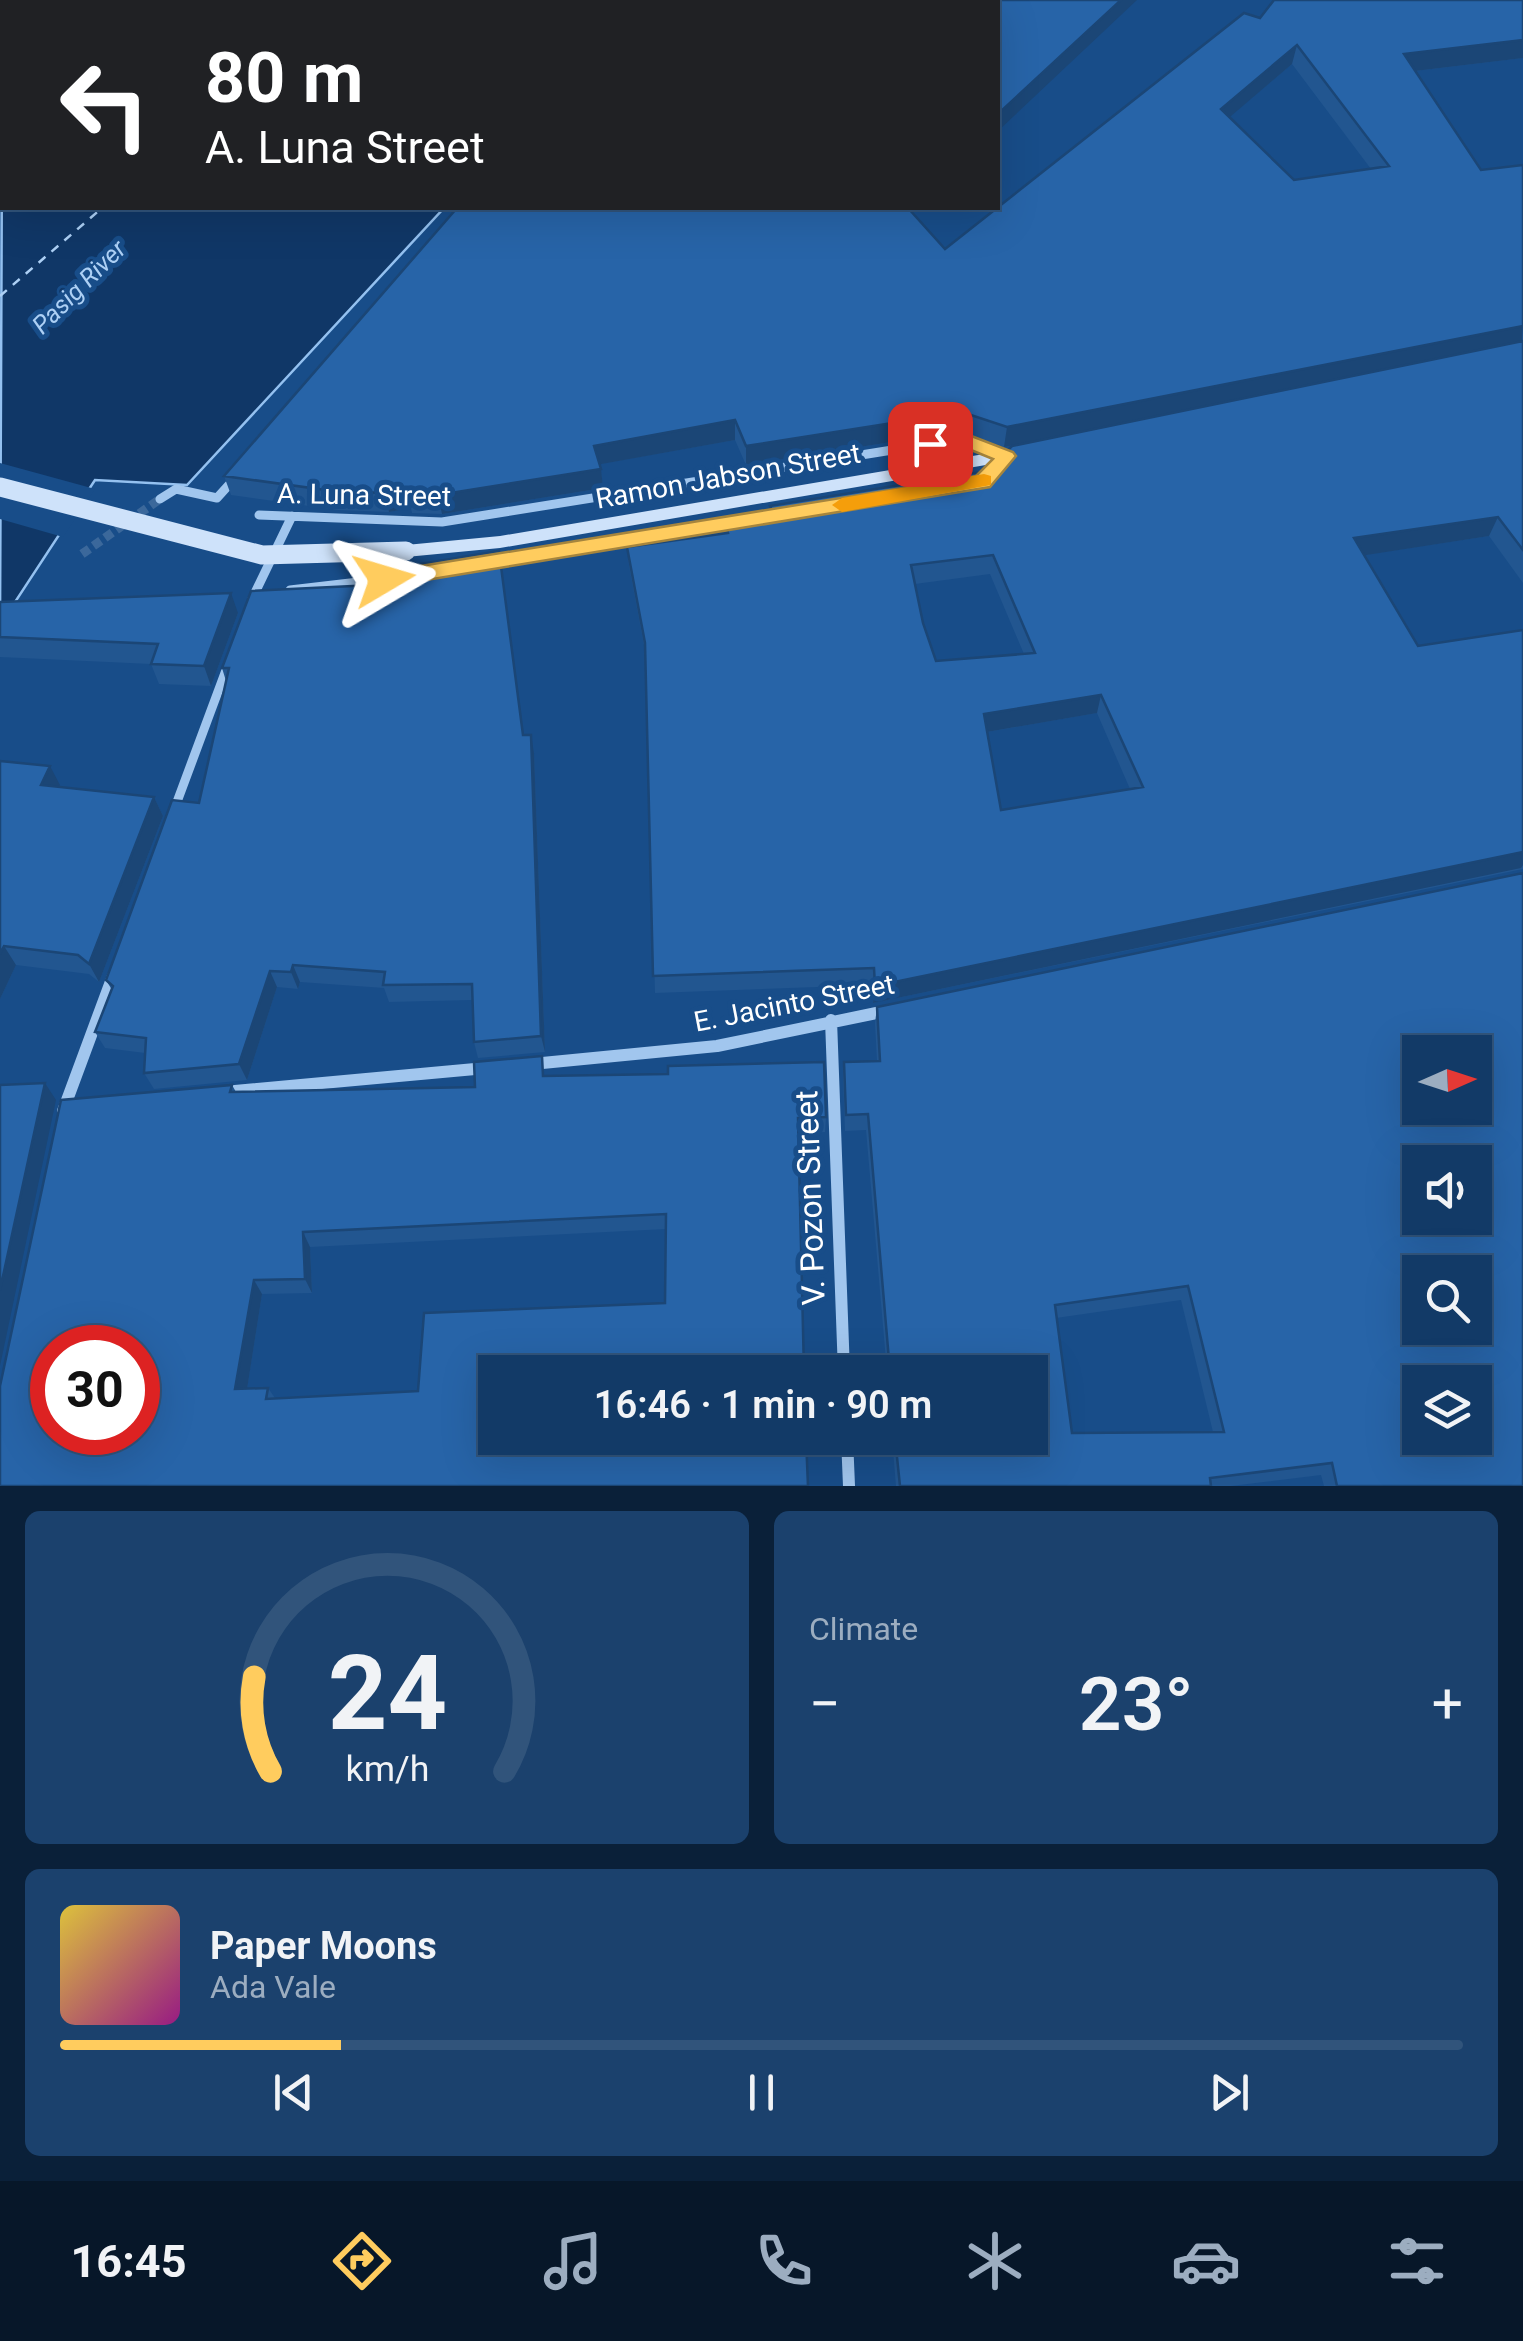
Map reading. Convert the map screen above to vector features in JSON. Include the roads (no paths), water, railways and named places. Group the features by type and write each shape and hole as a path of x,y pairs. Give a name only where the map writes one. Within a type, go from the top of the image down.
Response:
{"main road":[{"name":"Ramon Jabson Street","path":"0,488 262,556 406,551 500,542 1001,463 1042,449"}],"street":[{"name":"A. Luna Street","path":"259,515 442,522 961,439 1001,463"},
{"path":"160,498 176,489 218,498 242,470"},
{"path":"247,612 292,516"},
{"path":"474,566 747,521"},
{"path":"254,594 435,572"},
{"path":"166,832 234,649"},
{"path":"60,1126 118,961"},
{"name":"E. Jacinto Street","path":"510,1066 717,1046 898,1008"},
{"name":"V. Pozon Street","path":"831,1020 843,1355"},
{"path":"204,1094 491,1068"},
{"path":"64,1107 80,1106"},
{"path":"848,1455 849,1486"}],"water":[{"name":"Pasig River","path":"2,210 442,210 187,485 95,480 0,625"}],"tunnel":[{"path":"82,554 160,499"}]}
